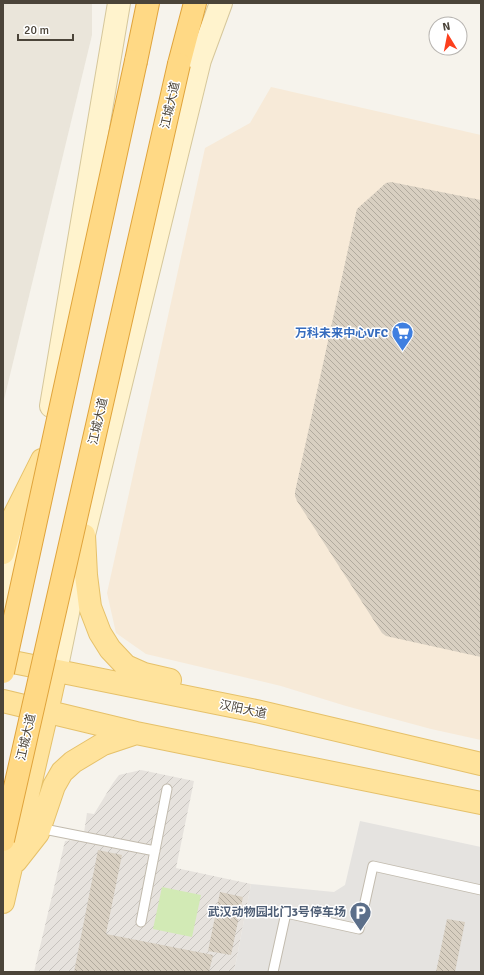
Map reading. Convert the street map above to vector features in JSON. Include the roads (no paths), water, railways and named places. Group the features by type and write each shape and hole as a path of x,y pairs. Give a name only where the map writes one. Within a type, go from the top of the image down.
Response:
{"highway":[{"path":"3,672 148,3"},
{"name":"江城大道","path":"3,840 179,64 195,3"}],"main road":[{"path":"3,611 42,460 119,3"},
{"name":"江城大道","path":"56,671 84,535 200,60 221,3"},
{"path":"3,553 14,516 42,460"},
{"path":"84,535 86,576 90,607 100,633 110,649 126,666 144,674 201,687 256,711"},
{"name":"汉阳大道","path":"3,660 256,711 481,764"},
{"path":"3,902 56,671"},
{"path":"3,701 136,733 481,803"},
{"path":"11,866 38,833 54,786 62,772 73,762 103,744 136,733"}],"lane":[{"path":"141,922 167,788"},
{"path":"39,828 155,851"},
{"path":"274,972 286,913 359,928 373,866 481,890"}],"place":[{"name":"万科未来中心VFC","path":"403,352"},
{"name":"武汉动物园北门3号停车场","path":"361,932"}]}
